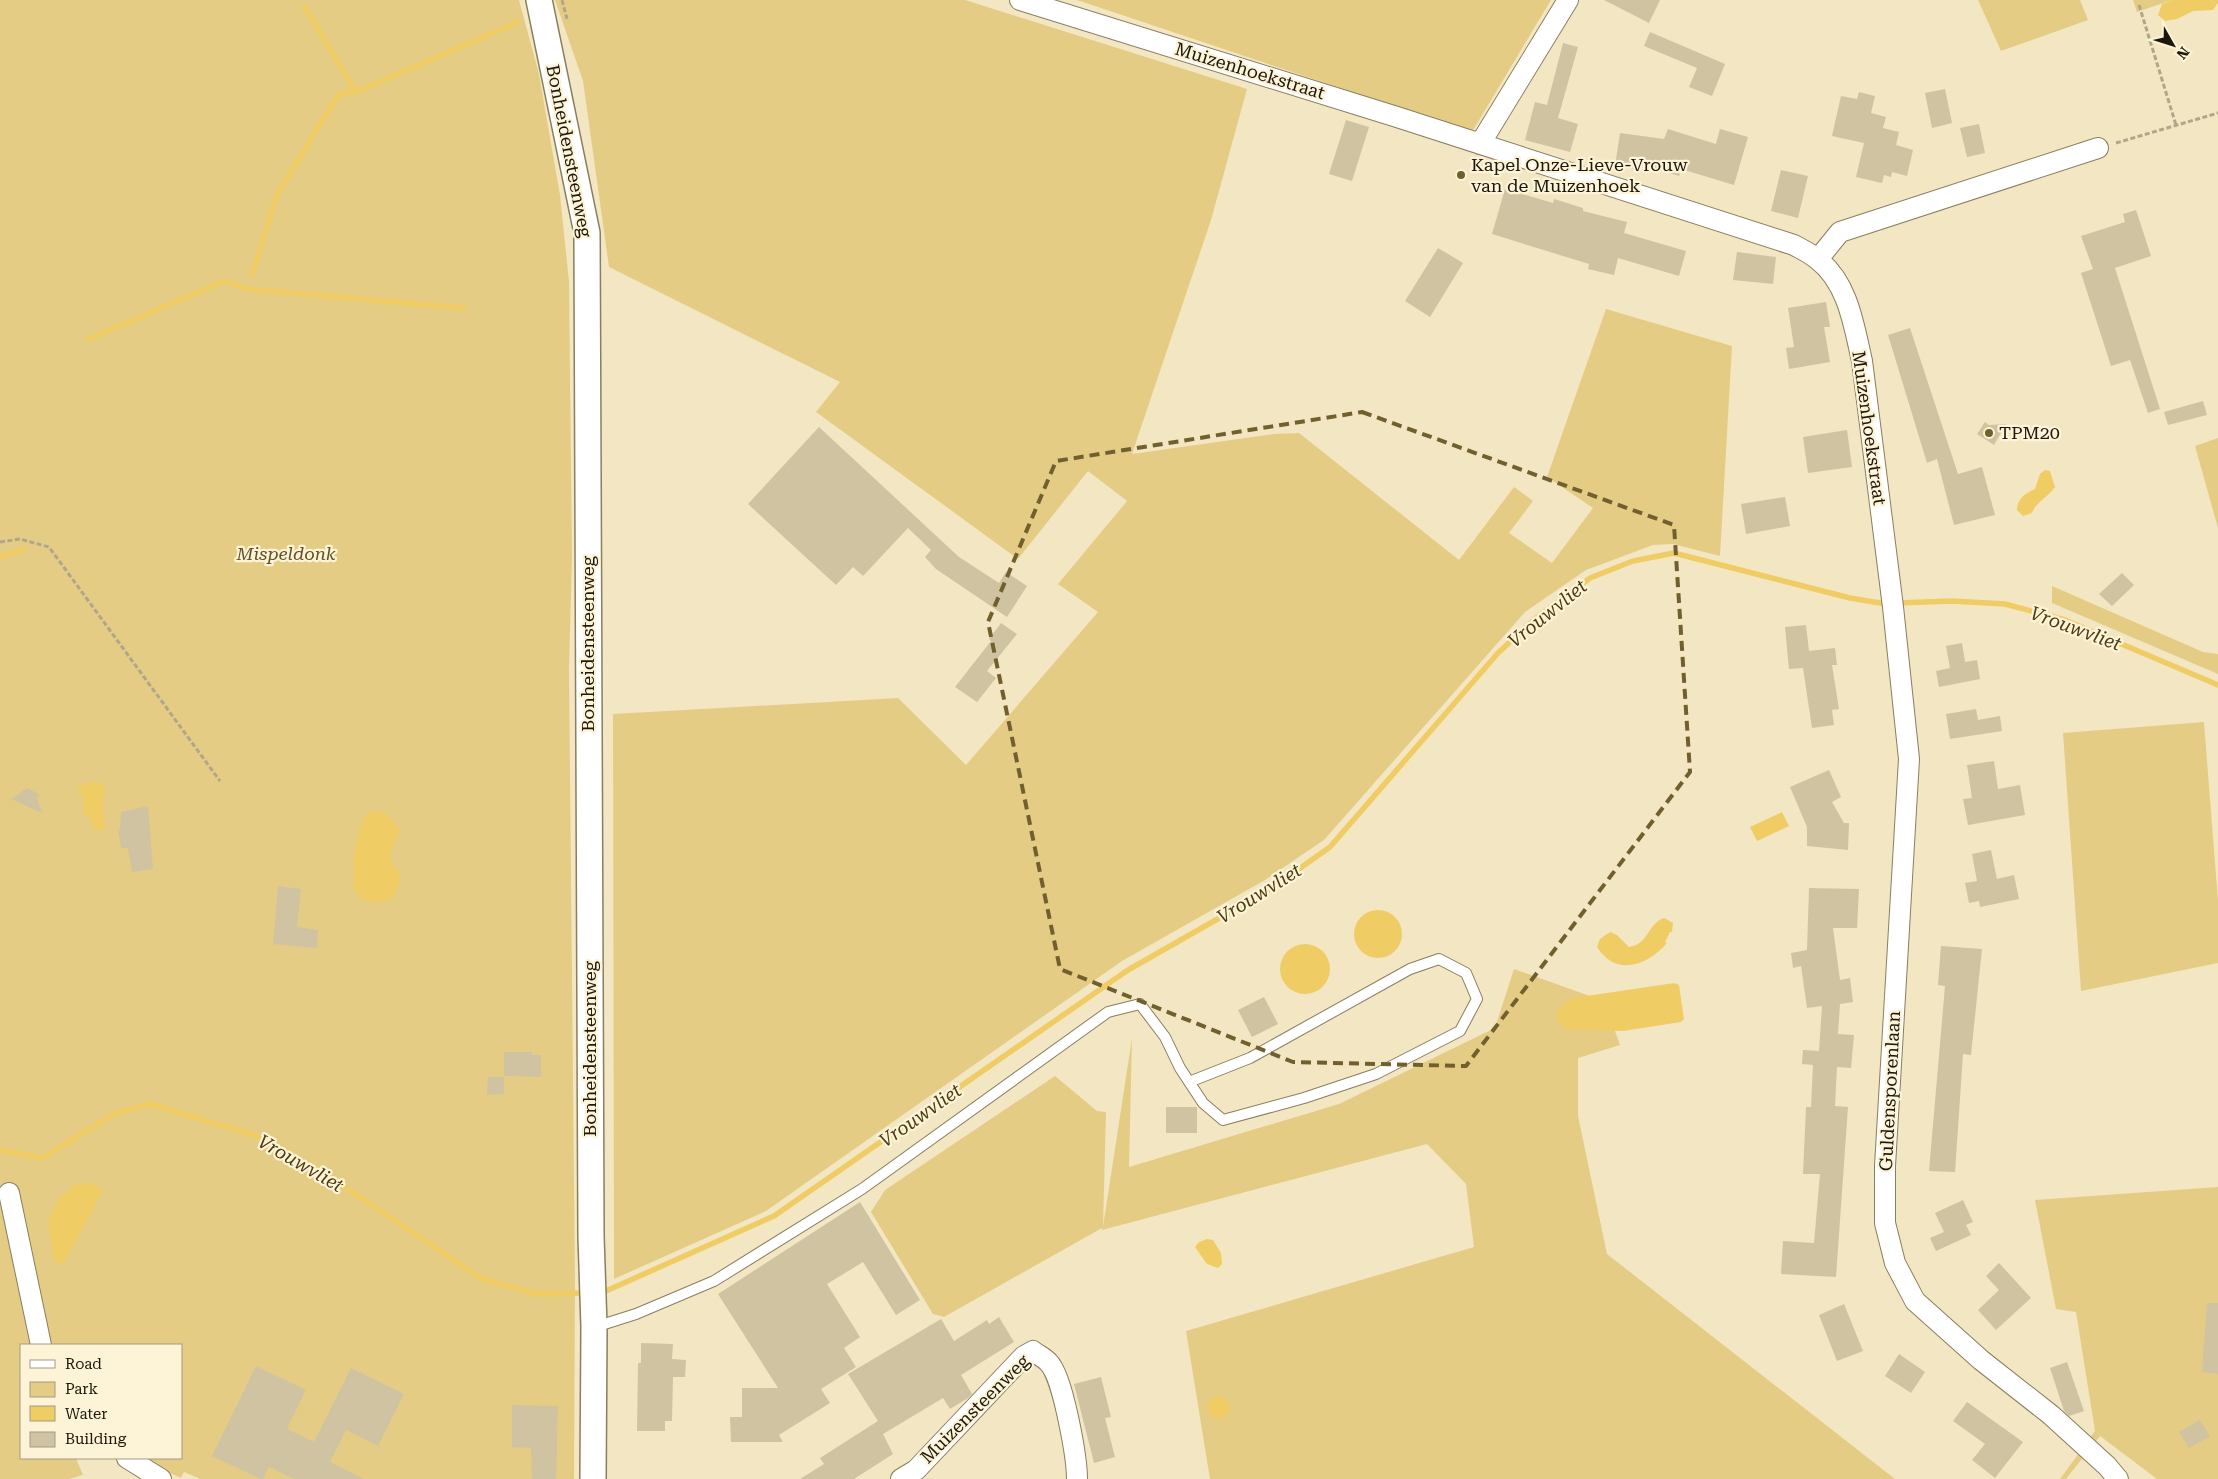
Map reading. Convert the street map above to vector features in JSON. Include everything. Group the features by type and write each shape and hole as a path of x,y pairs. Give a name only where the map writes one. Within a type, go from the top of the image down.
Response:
{"street":[{"name":"Bonheidensteenweg","path":"539,0 586,233 593,1301"},
{"name":"Muizenhoekstraat","path":"1020,0 1480,144 1794,245 1818,259 1836,279 1844,295 1862,361 1892,603"},
{"path":"1480,144 1568,0"},
{"path":"1818,259 1840,232 2098,148"},
{"name":"Guldensporenlaan","path":"1892,603 1909,760 1885,1166 1885,1223 1893,1255 1915,1301 1981,1360 2052,1415 2107,1466 2118,1479"},
{"path":"9,1193 42,1344"},
{"path":"593,1301 593,1479"},
{"name":"Muizensteenweg","path":"902,1479 916,1470 1024,1356 1033,1352 1050,1363 1060,1388 1077,1462 1077,1479"},
{"path":"130,1459 161,1479"}],"lane":[{"path":"593,1301 636,1314 722,1276 862,1189 1108,1012 1140,1004 1165,1037 1180,1068 1189,1082 1203,1103 1223,1120 1304,1098 1376,1074 1460,1031 1477,999 1466,973 1439,959 1410,969 1250,1058 1189,1082"}],"path":[{"path":"2139,6 2176,125"},
{"path":"2098,148 2218,113"},
{"path":"0,542 20,539 49,547 220,781"}],"highlighted area":[{"path":"1362,412 1674,525 1690,772 1466,1066 1293,1062 1060,969 988,622 1056,461"}],"green space":[{"name":"Mispeldonk","path":"0,0 519,0 539,74 560,195 569,282 572,557 569,669 575,1283 574,1479 200,1479 184,1472 181,1478 139,1459 182,1459 182,1344 20,1344 20,1459 76,1459 83,1475 69,1479 0,1479"},
{"path":"555,0 965,0 1247,89 1211,220 1132,454 1273,434 1299,433 1459,560 1514,487 1533,501 1509,533 1552,563 1593,508 1547,477 1606,309 1732,346 1720,556 1673,544 1653,545 1586,570 1525,612 1324,840 1265,880 1122,961 766,1211 614,1279 613,714 898,698 966,765 1098,612 1058,584 1127,501 1088,471 1018,559 816,412 840,382 609,267 583,81"},
{"path":"1077,0 1551,0 1472,132"},
{"path":"1978,0 2080,0 2088,20 2001,51"},
{"path":"2133,0 2172,0 2137,12"},
{"path":"2218,438 2218,528 2195,446"},
{"path":"2052,586 2203,652 2218,654 2218,674 2052,603"},
{"path":"2204,722 2218,901 2218,963 2081,991 2063,733"},
{"path":"1514,969 1604,1001 1620,1045 1578,1058 1578,1116 1607,1254 1895,1479 1210,1479 1186,1331 1474,1247 1466,1184 1427,1144 1102,1230 1102,1228 944,1317 933,1314 871,1212 885,1190 1055,1076 1097,1111 1106,1112 1103,1227 1132,1038 1129,1167 1339,1104 1495,1028"},
{"path":"2218,1187 2218,1479 2157,1479 2100,1436 2066,1479 2060,1479 2095,1431 2076,1312 2056,1309 2035,1200"}],"water":[{"path":"2172,0 2218,0 2218,3 2213,10 2193,11 2177,19 2165,21 2158,15 2162,4"},
{"path":"2045,470 2050,471 2055,487 2036,506 2032,513 2023,516 2017,510 2018,503 2025,495 2035,489 2040,474"},
{"path":"89,782 100,783 106,789 103,804 105,830 95,830 89,816 84,814 83,796 78,790 79,786"},
{"path":"371,811 383,811 400,829 390,856 394,867 400,873 398,889 391,898 379,902 363,900 354,890 353,857 362,821"},
{"path":"1782,812 1789,826 1757,841 1750,827"},
{"path":"1373,910 1383,910 1392,914 1398,920 1401,925 1401,943 1392,954 1383,958 1373,958 1364,954 1358,948 1354,939 1354,929 1358,920 1364,914"},
{"path":"1664,918 1673,923 1672,932 1670,932 1665,942 1667,943 1650,958 1641,962 1632,965 1622,965 1613,962 1597,947 1600,939 1610,932 1617,935 1629,947 1636,945 1641,942 1658,921"},
{"path":"1300,944 1310,944 1323,951 1330,964 1330,974 1323,987 1310,994 1300,994 1291,990 1284,983 1280,974 1280,964 1284,955 1291,948"},
{"path":"1674,983 1679,985 1684,1019 1681,1022 1623,1031 1567,1029 1556,1021 1558,1010 1573,998"},
{"path":"93,1183 103,1191 62,1266 54,1260 48,1220 59,1199 75,1184"},
{"path":"1207,1239 1213,1240 1221,1253 1222,1264 1218,1268 1207,1264 1195,1247 1199,1242"},
{"path":"1219,1396 1227,1399 1230,1407 1227,1415 1219,1418 1211,1415 1208,1407 1211,1399"}],"building":[{"path":"1604,0 1660,0 1649,23"},
{"path":"1650,32 1725,64 1712,96 1689,87 1697,68 1644,46"},
{"path":"1563,43 1578,47 1558,118 1578,124 1570,152 1525,140 1535,102 1547,105"},
{"path":"1945,89 1952,123 1932,128 1925,93"},
{"path":"1859,92 1875,96 1871,113 1886,117 1883,128 1899,132 1896,145 1913,150 1907,176 1892,172 1891,177 1884,175 1882,183 1856,177 1864,143 1832,136 1841,96 1857,99"},
{"path":"1346,120 1369,127 1352,181 1329,174"},
{"path":"1979,124 1985,153 1967,157 1960,128"},
{"path":"1668,129 1716,144 1720,129 1748,137 1734,185 1681,169 1679,176 1637,163 1636,169 1615,166 1620,133 1664,139"},
{"path":"1781,170 1808,176 1798,218 1771,211"},
{"path":"1505,189 1553,203 1554,199 1583,208 1583,211 1627,222 1624,233 1686,251 1679,276 1618,258 1614,275 1588,269 1589,264 1492,234"},
{"path":"2136,210 2151,256 2115,268 2160,409 2148,413 2130,360 2111,366 2081,273 2093,269 2081,236 2125,222 2123,214"},
{"path":"1438,248 1463,263 1430,317 1405,301"},
{"path":"1737,252 1776,257 1773,284 1733,280"},
{"path":"1826,302 1830,327 1824,327 1830,362 1789,369 1786,348 1794,347 1788,308"},
{"path":"1910,328 1958,474 1982,467 1995,515 1954,525 1937,459 1927,463 1888,335"},
{"path":"2203,401 2207,415 2168,425 2164,412"},
{"name":"TPM20","path":"1985,422 1989,425 2006,424 1994,445 1977,434"},
{"path":"819,427 959,557 999,583 1006,572 1027,586 1007,617 936,569 925,557 931,550 908,528 863,576 853,567 836,585 748,504"},
{"path":"1847,430 1852,467 1808,473 1803,437"},
{"path":"1785,497 1790,526 1746,534 1741,504"},
{"path":"2122,573 2134,585 2112,606 2099,594"},
{"path":"1001,623 1017,634 987,671 996,678 977,702 955,687 991,641 989,639"},
{"path":"1806,625 1809,651 1835,648 1837,665 1832,665 1839,709 1832,710 1834,725 1812,728 1803,668 1789,669 1785,627"},
{"path":"1962,643 1965,662 1977,660 1980,679 1939,687 1936,671 1950,668 1946,646"},
{"path":"1976,709 1978,720 2000,716 2002,731 1950,739 1946,714"},
{"path":"1994,761 1998,789 2020,785 2025,815 1968,825 1963,799 1972,798 1967,765"},
{"path":"1829,770 1841,797 1832,802 1844,823 1849,823 1848,850 1807,846 1807,827 1790,787"},
{"path":"27,788 39,794 37,799 43,813 11,799"},
{"path":"148,806 153,869 132,872 128,848 121,848 118,829 120,829 121,812"},
{"path":"1991,850 1997,879 2014,875 2019,899 1980,907 1979,901 1969,903 1965,883 1977,881 1972,854"},
{"path":"278,886 301,889 297,927 318,930 317,948 273,944"},
{"path":"1809,888 1859,889 1857,928 1833,928 1840,980 1850,978 1853,1002 1840,1004 1838,1034 1854,1035 1851,1068 1837,1067 1835,1106 1848,1107 1836,1277 1781,1274 1783,1241 1814,1243 1820,1174 1803,1174 1806,1107 1811,1107 1813,1065 1802,1064 1803,1050 1819,1051 1822,1006 1807,1008 1801,966 1793,968 1791,953 1807,950"},
{"path":"1941,946 1982,949 1971,1055 1963,1054 1955,1172 1929,1171 1945,986 1938,985"},
{"path":"1264,997 1278,1024 1252,1037 1238,1010"},
{"path":"504,1052 532,1052 532,1055 541,1055 541,1077 504,1076"},
{"path":"488,1077 504,1077 504,1094 487,1095"},
{"path":"1166,1107 1197,1107 1197,1133 1166,1133"},
{"path":"1963,1200 1973,1222 1966,1225 1971,1235 1936,1251 1930,1238 1944,1232 1935,1213"},
{"path":"860,1202 920,1300 896,1315 863,1262 827,1284 860,1337 844,1348 856,1367 821,1389 830,1403 779,1435 783,1442 731,1442 730,1417 742,1417 742,1388 778,1388 718,1294"},
{"path":"1999,1263 2031,1298 1996,1330 1978,1310 1999,1290 1986,1276"},
{"path":"2207,1303 2218,1303 2218,1374 2202,1372"},
{"path":"1844,1304 1863,1351 1837,1361 1819,1315"},
{"path":"999,1317 1014,1342 961,1375 972,1394 968,1398 950,1409 943,1398 883,1434 893,1454 854,1479 800,1479 824,1464 820,1458 878,1421 848,1374 941,1319 954,1341 987,1320 989,1324"},
{"path":"641,1343 673,1344 672,1359 686,1360 685,1377 673,1377 672,1421 665,1421 665,1431 637,1431 638,1363 641,1363"},
{"path":"1899,1354 1925,1372 1911,1393 1885,1376"},
{"path":"2067,1362 2084,1411 2069,1416 2064,1411 2050,1368"},
{"path":"256,1366 306,1390 287,1429 314,1442 351,1368 404,1394 378,1446 346,1430 330,1462 364,1479 294,1479 269,1467 263,1479 260,1479 212,1456"},
{"path":"1101,1377 1111,1417 1105,1418 1115,1457 1094,1463 1074,1384"},
{"path":"1967,1402 2023,1442 1995,1478 1972,1460 1985,1444 1953,1421"},
{"path":"512,1405 558,1406 556,1479 532,1479 531,1448 512,1447"},
{"path":"2200,1420 2210,1436 2189,1448 2179,1432"}],"waterway":[{"path":"305,7 355,91"},
{"path":"252,275 277,195 338,95 363,89 518,22"},
{"path":"89,339 224,281 247,289 464,308"},
{"path":"0,557 24,549"},
{"name":"Vrouwvliet","path":"606,1291 774,1216 1128,970 1272,888 1330,847 1498,653 1535,619 1590,578 1633,561 1674,553 1850,598 1886,604"},
{"name":"Vrouwvliet","path":"1898,603 1952,601 2005,604 2065,620 2218,685"},
{"name":"Vrouwvliet","path":"0,1150 42,1158 114,1114 150,1104 254,1135 290,1153 351,1191 480,1278 536,1294 588,1293"}],"place":[{"name":"Kapel Onze-Lieve-Vrouw van de Muizenhoek","path":"1461,175"},
{"name":"TPM20","path":"1989,433"}]}
